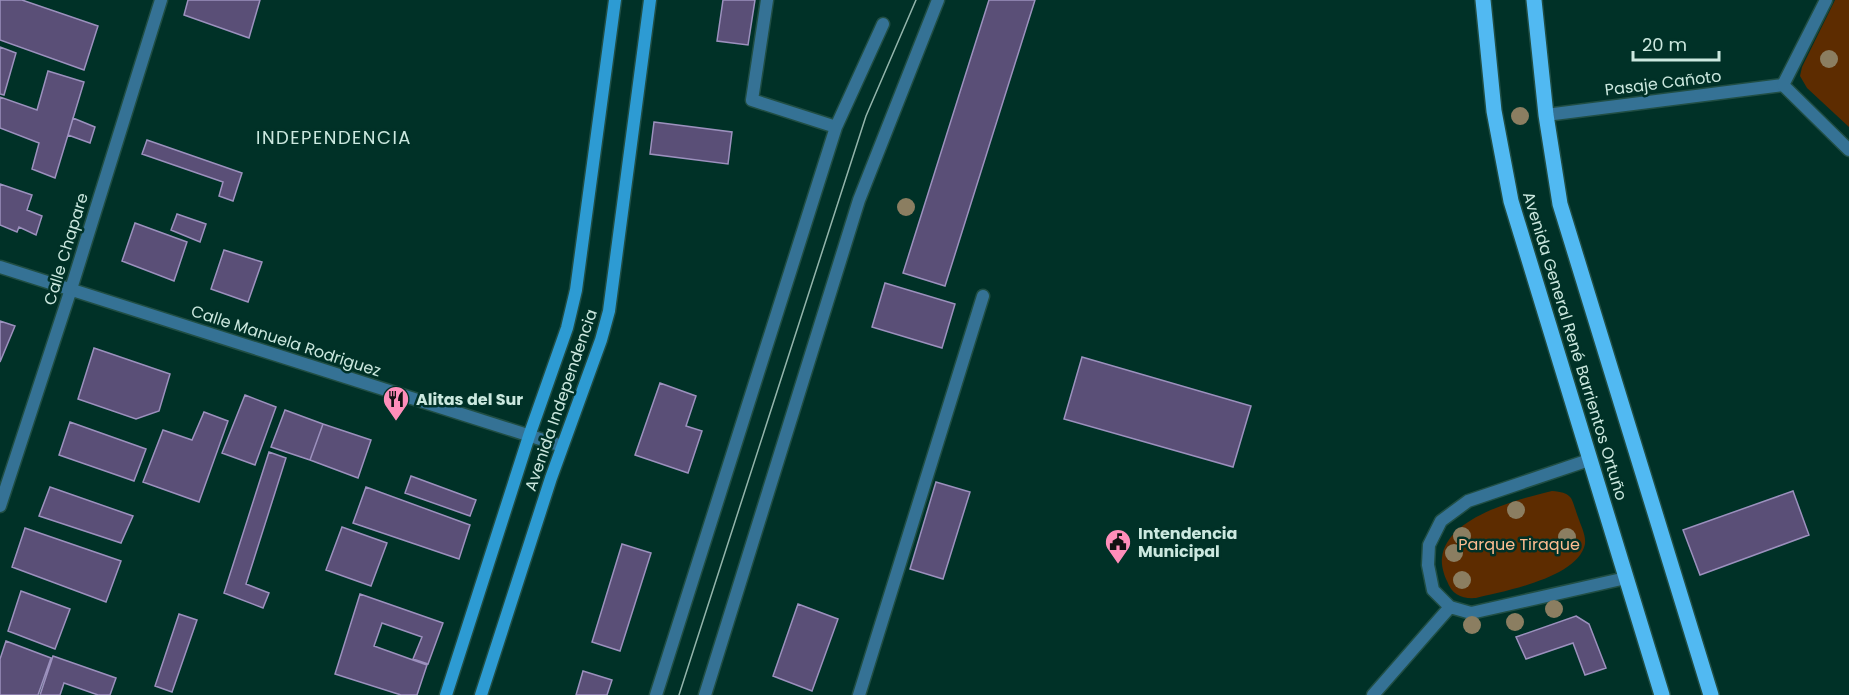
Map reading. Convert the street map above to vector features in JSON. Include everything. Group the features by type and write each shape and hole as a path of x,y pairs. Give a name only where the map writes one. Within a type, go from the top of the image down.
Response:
{"main road":[{"name":"Avenida Independencia","path":"446,695 529,436 567,328 576,291 615,0"},
{"name":"Avenida Independencia","path":"481,695 562,446 601,340 609,311 650,0"},
{"name":"Avenida General René Barrientos Ortuño","path":"1483,0 1494,111 1511,201 1662,695"},
{"name":"Avenida General René Barrientos Ortuño","path":"1534,0 1546,114 1560,204 1711,695"}],"street":[{"name":"Calle Chapare","path":"0,506 71,290 161,0"},
{"path":"767,0 752,100 836,127"},
{"path":"705,695 860,200 938,0"},
{"path":"1826,0 1784,85 1849,150"},
{"path":"656,695 836,127 883,24"},
{"name":"Pasaje Cañoto","path":"1546,114 1784,85"},
{"name":"Calle Manuela Rodriguez","path":"0,267 562,446"},
{"path":"859,695 983,296"},
{"path":"1589,460 1468,501 1441,521 1429,545 1428,565 1433,590 1450,607 1471,613 1626,578"},
{"path":"1373,695 1450,607"}],"green space":[{"path":"1835,0 1849,0 1849,127 1807,88 1800,76 1802,67"},
{"name":"Parque Tiraque","path":"1552,491 1564,493 1571,498 1585,537 1585,544 1579,556 1569,566 1555,574 1521,587 1476,598 1466,598 1455,593 1446,579 1442,558 1447,544 1456,531 1486,512"}],"building":[{"path":"0,0 22,0 98,26 84,70 0,40"},
{"path":"188,0 260,0 249,38 184,15"},
{"path":"723,0 755,0 748,45 717,41"},
{"path":"989,0 1035,0 945,286 903,273"},
{"path":"0,47 16,53 4,95 0,94"},
{"path":"48,71 84,82 55,178 32,169 39,143 0,128 0,97 37,110"},
{"path":"73,118 95,127 90,143 68,135"},
{"path":"654,122 732,132 728,164 650,154"},
{"path":"147,140 242,173 233,201 219,196 223,182 142,154"},
{"path":"0,184 32,195 27,210 42,216 36,235 19,227 17,232 0,225"},
{"path":"177,214 206,224 200,242 171,230"},
{"path":"135,223 187,242 174,281 122,261"},
{"path":"224,250 262,262 248,302 211,289"},
{"path":"885,283 955,304 942,348 872,327"},
{"path":"0,321 15,326 0,362"},
{"path":"94,348 170,374 159,411 136,419 78,399"},
{"path":"1082,357 1251,406 1233,467 1064,419"},
{"path":"660,383 696,396 686,426 702,431 688,473 635,455"},
{"path":"245,395 276,407 255,465 222,453"},
{"path":"285,410 323,424 310,460 271,447"},
{"path":"204,412 228,421 199,502 143,482 163,430 192,440"},
{"path":"70,422 146,449 134,481 59,455"},
{"path":"323,424 371,440 358,478 310,460"},
{"path":"269,452 286,458 246,584 269,593 263,608 224,593"},
{"path":"411,476 476,500 470,516 405,493"},
{"path":"936,482 970,492 943,579 910,569"},
{"path":"50,487 133,516 121,543 39,516"},
{"path":"366,487 470,525 459,559 353,523"},
{"path":"1793,491 1809,535 1700,575 1683,530"},
{"path":"342,527 387,543 371,586 326,570"},
{"path":"25,528 121,561 106,602 12,567"},
{"path":"622,544 651,553 620,651 592,642"},
{"path":"21,591 70,609 55,649 8,631"},
{"path":"360,594 443,623 428,664 413,659 422,637 382,623 374,646 427,665 417,695 401,695 335,674"},
{"path":"798,604 838,619 812,691 773,676"},
{"path":"179,614 197,620 172,692 155,686"},
{"path":"1576,616 1589,624 1606,668 1585,675 1573,643 1526,659 1516,637"},
{"path":"6,641 51,658 38,695 0,695 0,659"},
{"path":"53,656 116,678 110,695 98,695 64,683 60,695 40,695"},
{"path":"583,671 612,680 607,695 576,695"}],"tram line":[{"path":"679,695 866,116 916,0"}],"place":[{"name":"Alitas del Sur","path":"396,422"},
{"name":"Intendencia Municipal","path":"1118,565"}],"district":[{"name":"INDEPENDENCIA","path":"334,137"}]}
